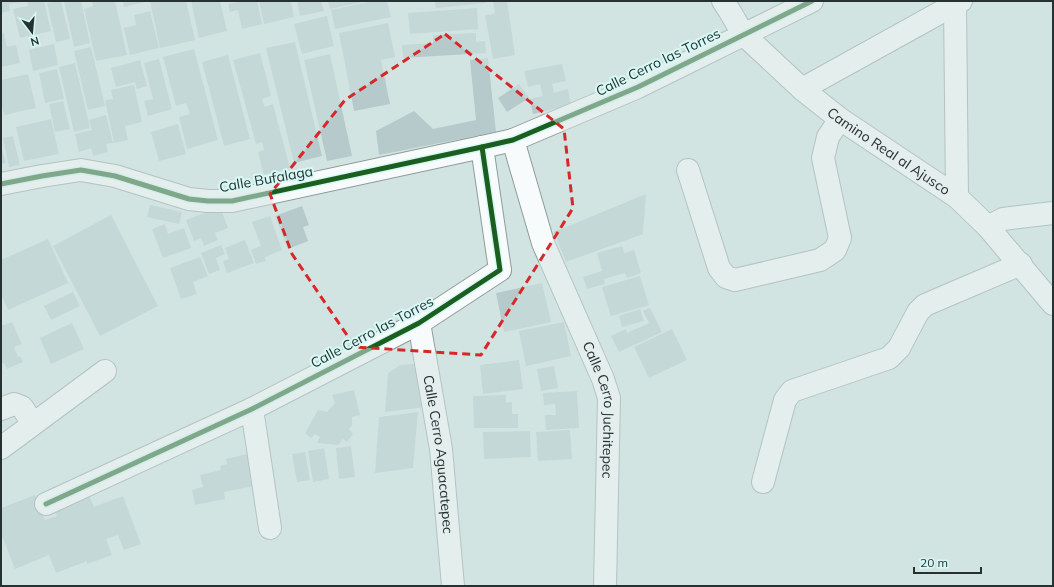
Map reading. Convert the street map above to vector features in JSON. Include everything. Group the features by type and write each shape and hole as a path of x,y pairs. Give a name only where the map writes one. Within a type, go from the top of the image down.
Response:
{"street":[{"name":"Camino Real al Ajusco","path":"723,1 730,10 743,34 802,89 840,119 957,197 988,227 1021,264 1053,304"},
{"name":"Calle Cerro las Torres","path":"513,140 638,87 812,1"},
{"path":"802,89 958,2 957,197"},
{"path":"688,170 719,268 726,277 735,280 820,260 835,250 840,238 823,158 828,137 840,119"},
{"name":"Calle Bufalaga","path":"1,184 81,170 115,176 189,199 232,201 513,140"},
{"name":"Calle Cerro Juchitepec","path":"513,140 543,243 603,379 609,398 605,586"},
{"name":"Calle Cerro las Torres","path":"46,504 252,409 419,323 500,270 482,147"},
{"path":"988,227 1003,219 1053,213"},
{"path":"763,482 785,400 792,391 889,358 899,348 918,312 925,305 1021,264"},
{"name":"Calle Cerro Aguacatepec","path":"419,323 441,449 453,586"},
{"path":"1,448 105,371"},
{"path":"1,409 14,404 22,407 33,424"},
{"path":"252,409 270,528"}],"highlighted area":[{"path":"445,34 564,129 573,208 481,355 355,347 292,254 270,194 345,100"}],"building":[{"path":"1,1 21,2 9,4 10,11 1,13"},
{"path":"27,1 44,1 51,31 20,38 13,9 28,6"},
{"path":"61,1 70,39 56,42 47,3"},
{"path":"64,1 81,1 90,43 74,47"},
{"path":"92,1 115,1 127,55 96,61 84,9 93,6"},
{"path":"123,1 144,1 145,2 124,7"},
{"path":"150,1 186,1 195,40 160,48"},
{"path":"191,1 220,1 227,31 199,38"},
{"path":"244,1 257,1 262,24 242,29 238,10 230,12 228,4"},
{"path":"259,1 291,1 294,17 264,24"},
{"path":"297,1 321,1 324,11 300,16"},
{"path":"328,1 363,1 363,2 330,9"},
{"path":"372,1 387,1 391,17 335,29 331,10"},
{"path":"435,1 485,1 486,3 436,8"},
{"path":"493,1 507,1 515,55 493,59 485,15 495,14"},
{"path":"477,8 478,29 410,34 408,13"},
{"path":"150,11 159,48 130,55 124,28 136,25 134,15"},
{"path":"327,16 334,46 302,54 294,24"},
{"path":"388,23 395,57 381,60 390,104 354,111 339,33"},
{"path":"4,33 7,47 16,45 20,63 1,67 1,34"},
{"path":"476,33 476,42 485,41 486,53 403,58 402,45 433,43 433,35"},
{"path":"295,42 322,156 294,163 266,48"},
{"path":"54,44 58,65 33,71 29,50"},
{"path":"91,47 105,106 88,110 74,51"},
{"path":"194,49 218,140 187,149 179,117 190,114 186,103 176,106 163,57"},
{"path":"260,53 271,96 262,99 265,107 273,104 290,168 264,175 258,152 264,150 262,142 256,144 233,60"},
{"path":"330,54 352,156 327,161 304,60"},
{"path":"228,55 250,139 224,146 202,62"},
{"path":"488,58 496,132 379,155 376,131 414,111 433,129 476,120 470,60"},
{"path":"159,59 172,109 148,116 144,101 153,99 144,63"},
{"path":"140,60 147,86 137,89 135,82 116,87 111,68"},
{"path":"75,63 90,128 74,132 59,67"},
{"path":"562,64 566,81 552,84 554,93 568,89 571,105 533,114 530,99 543,96 540,84 528,87 524,71"},
{"path":"57,69 64,99 45,103 39,73"},
{"path":"28,74 36,108 4,115 1,101 1,80"},
{"path":"519,84 529,98 507,112 498,98"},
{"path":"134,85 142,122 125,126 128,140 114,143 105,100 113,99 111,90"},
{"path":"63,101 70,129 55,132 49,104"},
{"path":"106,115 113,143 106,144 108,152 93,156 91,148 79,152 75,134 92,130 89,120"},
{"path":"51,119 59,154 24,161 16,127"},
{"path":"178,124 186,154 159,161 151,132"},
{"path":"13,136 20,165 9,167 3,138"},
{"path":"1,145 6,163 1,164"},
{"path":"646,194 643,234 566,262 554,232"},
{"path":"150,205 182,212 179,224 147,217"},
{"path":"302,206 309,225 303,227 308,241 288,249 275,216"},
{"path":"220,207 228,228 215,233 218,240 204,246 201,238 194,241 186,220"},
{"path":"111,215 158,306 100,336 53,246"},
{"path":"270,216 282,250 265,257 266,261 256,264 251,250 261,246 252,222"},
{"path":"165,224 168,234 184,228 191,248 163,258 152,229"},
{"path":"48,239 68,283 8,310 1,294 1,260"},
{"path":"245,240 254,263 227,273 223,261 229,259 225,248"},
{"path":"221,245 225,254 216,258 220,270 209,274 201,253"},
{"path":"622,246 624,253 634,250 641,273 627,278 625,273 604,279 605,284 587,289 583,277 602,271 597,253"},
{"path":"200,257 208,276 193,282 197,294 181,299 170,268"},
{"path":"640,276 649,305 611,316 602,287"},
{"path":"542,283 551,322 504,332 496,293"},
{"path":"73,292 80,306 51,320 44,306"},
{"path":"650,308 662,332 619,352 611,336 626,329 627,333 649,323 643,311"},
{"path":"640,309 644,321 622,327 619,316"},
{"path":"12,322 22,344 14,347 18,357 20,356 23,362 7,369 4,363 1,364 1,326"},
{"path":"564,322 571,356 526,366 519,331"},
{"path":"72,323 84,349 51,364 40,338"},
{"path":"672,329 687,360 649,378 634,347"},
{"path":"519,360 523,389 483,394 480,365"},
{"path":"415,364 422,372 425,407 385,412 388,373 400,365"},
{"path":"554,366 558,388 541,391 537,369"},
{"path":"354,390 360,415 352,417 352,425 349,429 353,434 347,442 343,439 338,445 317,443 320,437 315,434 311,438 305,433 318,410 327,412 335,403 332,395"},
{"path":"577,391 579,428 546,430 545,415 556,415 555,404 544,405 543,393"},
{"path":"506,395 506,403 512,402 512,414 518,414 518,428 474,428 473,396"},
{"path":"418,412 413,468 375,473 379,417"},
{"path":"570,430 572,459 538,461 536,432"},
{"path":"530,431 531,457 484,459 483,432"},
{"path":"351,446 355,477 339,479 336,448"},
{"path":"324,448 329,479 313,482 308,451"},
{"path":"305,452 310,480 297,482 292,454"},
{"path":"252,453 259,485 224,492 225,499 195,505 192,490 203,487 200,475 221,470 220,466 227,464 226,459"},
{"path":"86,487 94,507 123,496 141,544 124,550 118,535 106,539 112,555 87,564 87,561 56,573 49,555 15,569 1,533 1,508 35,495 45,520 57,516 52,503"}],"cycle path":[{"path":"1,184 81,170 115,176 189,199 232,201 482,147 513,140 638,87 812,1"},
{"path":"46,504 252,409 419,323 500,270 482,147"}]}
